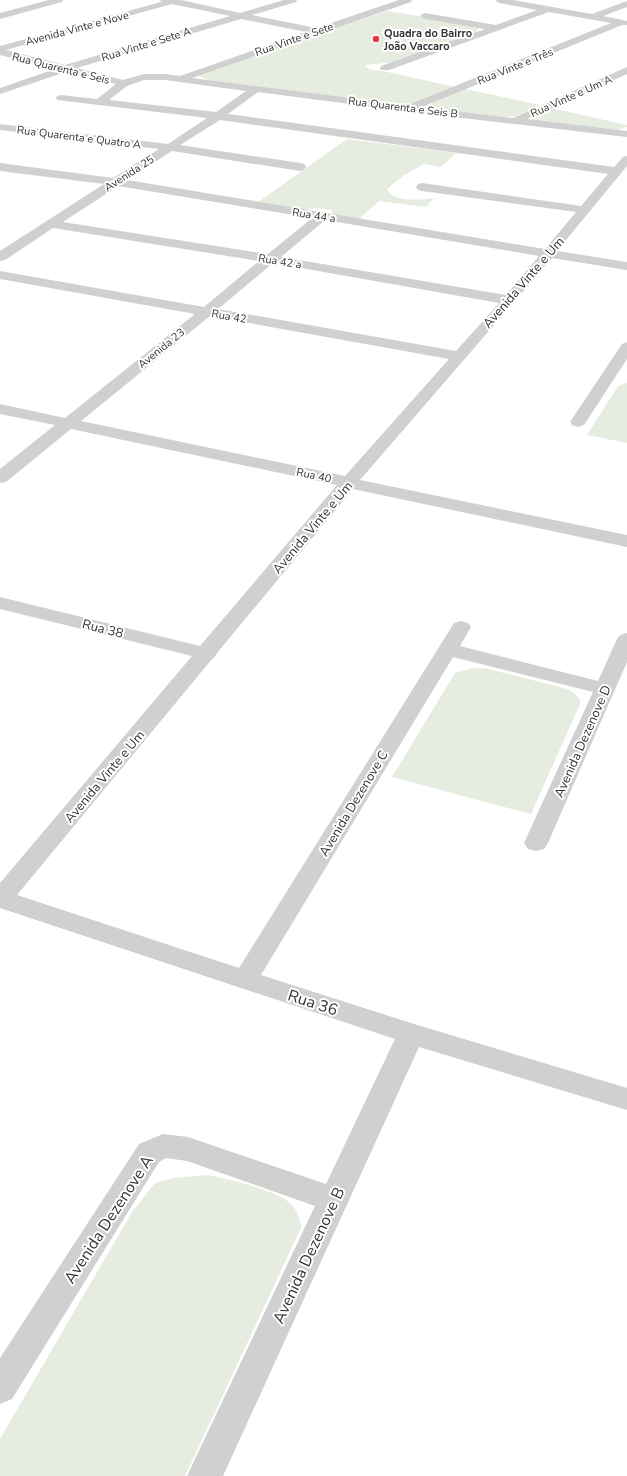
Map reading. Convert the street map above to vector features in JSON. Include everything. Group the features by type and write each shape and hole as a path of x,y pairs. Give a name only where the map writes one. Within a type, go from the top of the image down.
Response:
{"street":[{"path":"0,9 30,0"},
{"path":"0,16 59,0"},
{"name":"Rua Vinte e Sete A","path":"0,91 64,69 293,0"},
{"name":"Rua Vinte e Sete","path":"179,78 408,0"},
{"path":"499,0 624,23"},
{"path":"171,1 315,32"},
{"name":"Avenida Vinte e Nove","path":"0,51 171,1"},
{"path":"594,17 627,4"},
{"path":"385,68 548,9"},
{"path":"425,16 494,28"},
{"name":"Rua Vinte e Três","path":"410,109 624,23"},
{"name":"Rua Quarenta e Seis","path":"0,51 64,69 123,83"},
{"name":"Rua Vinte e Um A","path":"514,121 627,70"},
{"path":"100,102 130,79 143,77 179,78"},
{"name":"Rua Quarenta e Seis B","path":"179,78 410,109 627,134"},
{"name":"Avenida 25","path":"0,257 218,116 257,88"},
{"path":"60,98 218,116 616,171"},
{"name":"Rua Quarenta e Quatro A","path":"0,127 168,147 300,167"},
{"name":"Avenida Vinte e Um","path":"0,899 207,654 349,482 509,300 627,159"},
{"name":"Rua 44 a","path":"0,167 114,182 627,266"},
{"path":"422,187 585,210"},
{"name":"Avenida 23","path":"0,478 271,259 321,216"},
{"name":"Rua 42 a","path":"50,224 271,259 509,300"},
{"name":"Rua 42","path":"0,275 459,356"},
{"path":"578,422 627,346"},
{"path":"609,373 627,376"},
{"name":"Rua 40","path":"0,410 349,482 627,542"},
{"name":"Rua 38","path":"0,603 207,654"},
{"name":"Avenida Dezenove C","path":"245,980 447,649 462,627"},
{"name":"Avenida Dezenove D","path":"536,843 627,639"},
{"path":"447,649 605,689"},
{"name":"Rua 36","path":"0,899 411,1034 627,1099"},
{"name":"Avenida Dezenove B","path":"205,1476 411,1034"},
{"name":"Avenida Dezenove A","path":"0,1388 149,1153 163,1146 188,1149 334,1200"}],"shaded area":[{"path":"388,11 469,24 479,28 476,32 393,62 367,65 366,67 372,70 383,71 455,87 411,104 397,104 208,80 200,76 200,74 256,54"},
{"path":"465,89 540,105 516,116 504,117 434,109 431,106 432,103"},
{"path":"551,108 627,125 627,127 617,130 532,120 531,117"},
{"path":"347,139 456,153 441,167 424,164 403,176 387,189 395,197 401,199 415,200 434,198 426,207 379,201 359,219 336,215 332,213 332,210 315,208 301,210 257,203"},
{"path":"627,383 627,443 587,435 618,386"},
{"path":"473,668 489,669 567,689 573,692 580,699 580,704 531,814 392,777 455,673"},
{"path":"207,1175 252,1186 285,1200 296,1210 301,1228 185,1476 0,1476 0,1439 132,1212 155,1183 173,1178"}],"place":[{"name":"Quadra do Bairro João Vaccaro","path":"376,39"}]}
